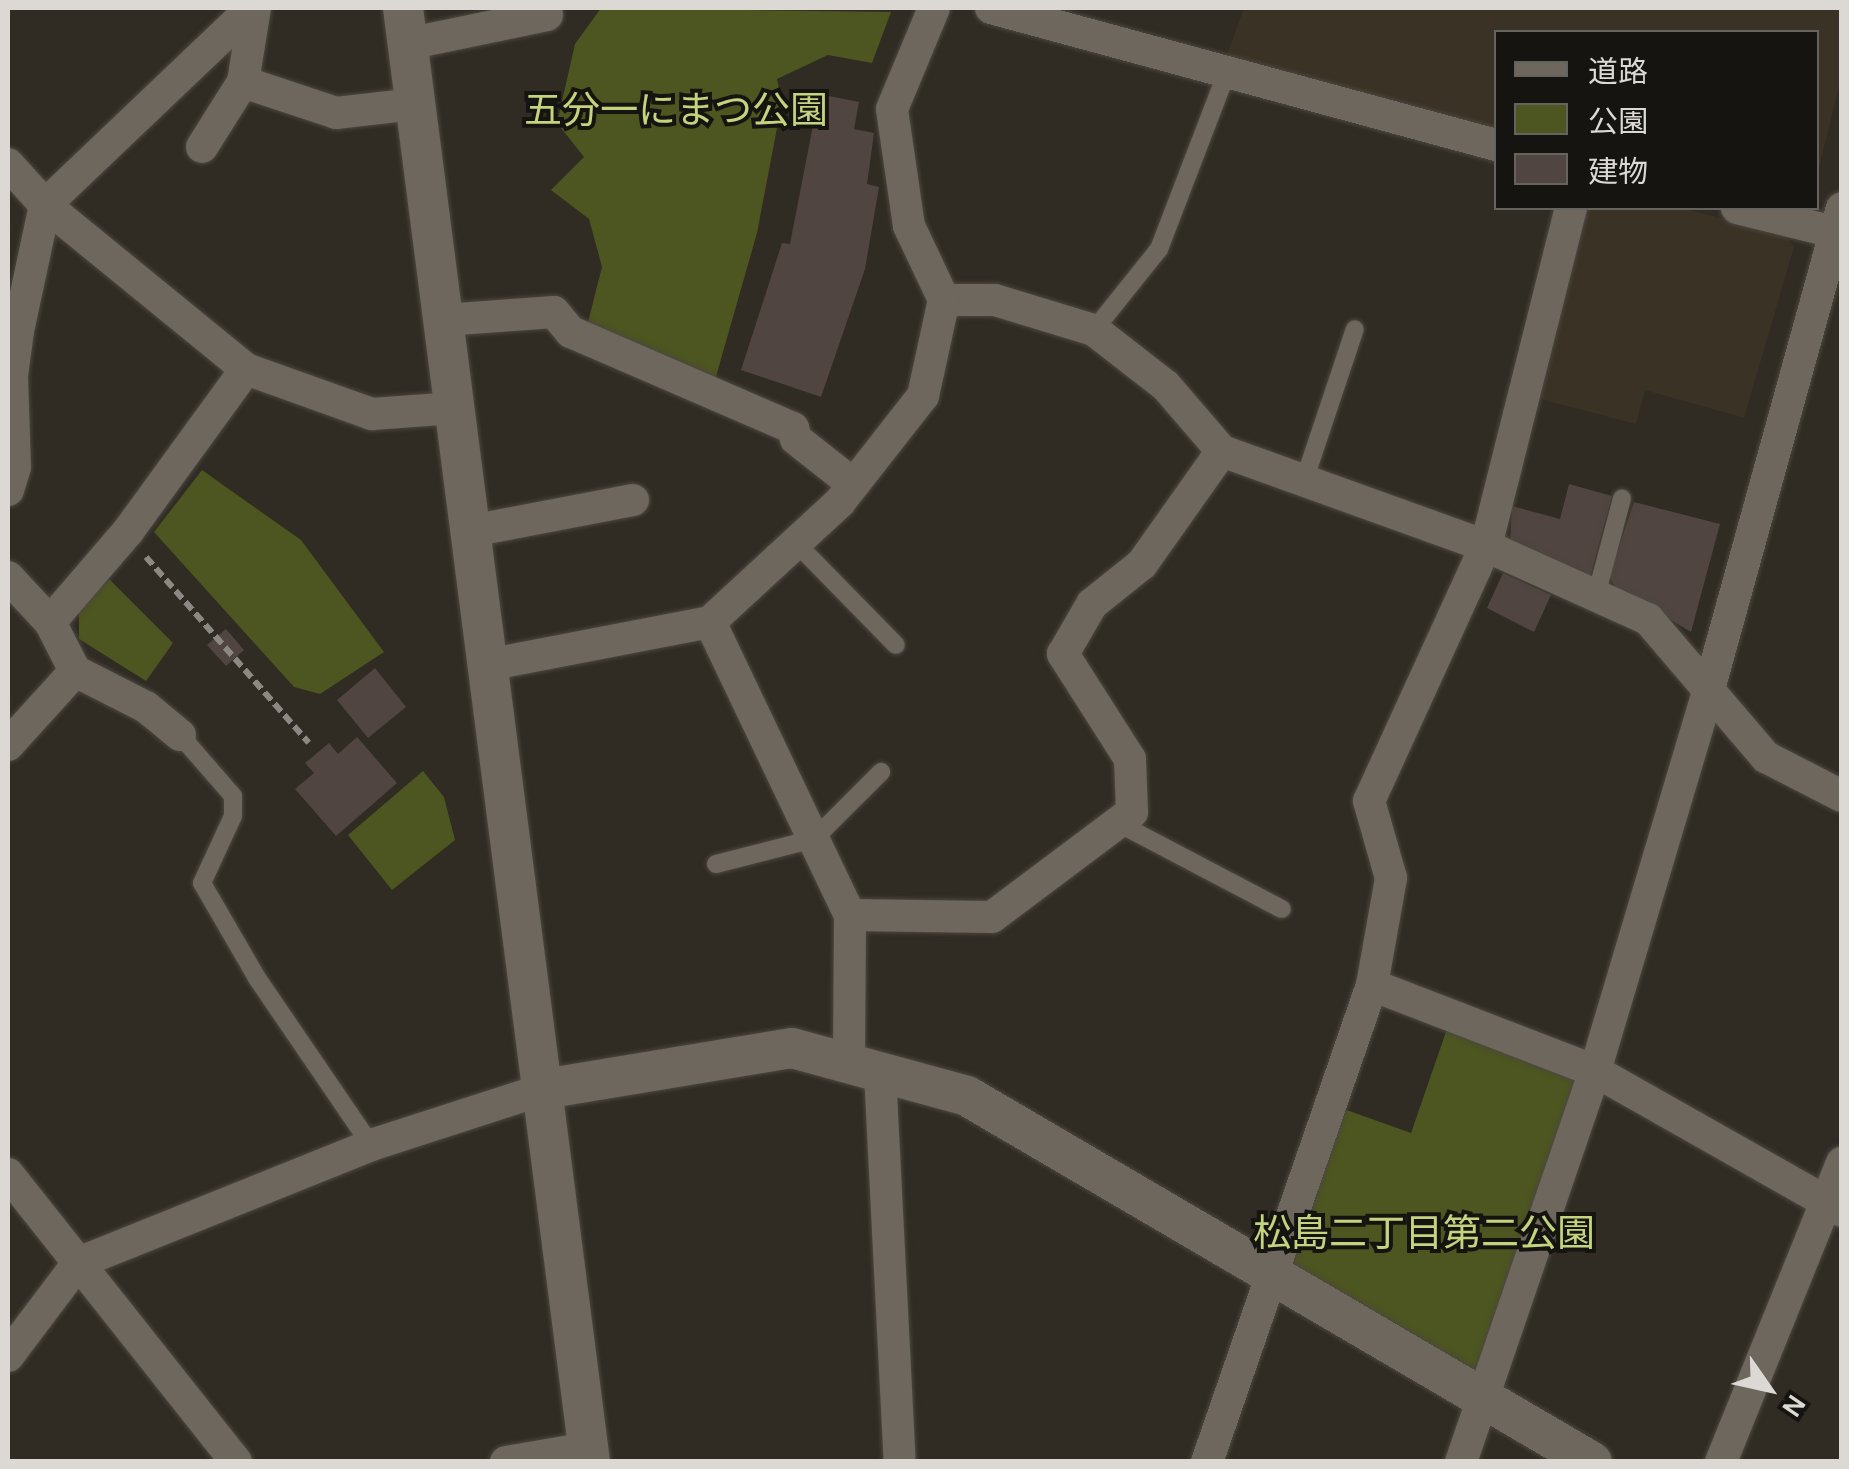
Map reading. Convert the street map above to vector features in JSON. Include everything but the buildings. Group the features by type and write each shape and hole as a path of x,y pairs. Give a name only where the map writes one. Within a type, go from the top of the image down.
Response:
{"street":[{"path":"202,146 243,82 253,8"},
{"path":"8,490 15,468 12,376 45,205 253,8"},
{"path":"487,665 710,622 854,484 923,396 944,300 909,226 892,109 934,8"},
{"path":"991,8 1494,144"},
{"path":"506,1462 589,1455 405,26 546,15"},
{"path":"243,82 336,113 415,104"},
{"path":"8,164 45,205 246,369 372,414 456,408"},
{"path":"1207,1462 1372,986 1391,878 1370,802 1415,690 1486,546 1570,210"},
{"path":"1461,1462 1595,1070 1708,693 1839,225 1749,210"},
{"path":"944,300 996,300 1094,330 1166,386 1222,451 1486,546 1648,620 1693,667 1708,693 1766,757 1842,796"},
{"path":"444,320 554,312 572,332 794,428 796,438 854,484"},
{"path":"50,622 130,530 246,369"},
{"path":"850,915 992,917 1132,812 1130,760 1064,654 1092,604 1142,564 1222,451"},
{"path":"471,531 633,500"},
{"path":"8,578 50,622 75,671 146,707 180,735"},
{"path":"710,622 850,915 900,1462"},
{"path":"8,745 75,671"},
{"path":"1372,986 1595,1070 1834,1207"},
{"path":"8,1356 78,1263 371,1145 544,1089 792,1048 966,1096 1592,1462"},
{"path":"1721,1462 1834,1207 1842,1162"},
{"path":"8,1174 236,1462"}],"lane":[{"path":"1094,330 1159,249 1227,72"},
{"path":"1304,481 1355,329"},
{"path":"1596,596 1622,498"},
{"path":"795,542 896,645"},
{"path":"180,735 233,796 233,816 202,883 256,978 371,1145"},
{"path":"716,864 814,839 881,772"},
{"path":"1118,822 1282,908"}],"path":[{"path":"136,545 309,743"}],"shaded area":[{"path":"1244,8 1841,8 1841,79 1819,168 1819,30 1494,30 1494,128 1227,55"},
{"path":"1586,210 1691,210 1787,237 1794,247 1744,418 1645,390 1636,424 1536,398"}],"green space":[{"name":"五分一にまつ公園","path":"601,8 891,12 872,63 828,55 777,79 782,102 757,233 715,380 588,322 602,267 589,219 551,190 584,157 557,123 575,44"},
{"path":"202,470 301,540 384,652 320,694 294,687 154,532"},
{"path":"109,579 173,643 146,681 79,639 79,609"},
{"path":"423,771 444,797 455,840 392,890 348,835"},
{"name":"松島二丁目第二公園","path":"1448,1026 1588,1076 1480,1381 1288,1271 1341,1108 1411,1133"}]}
